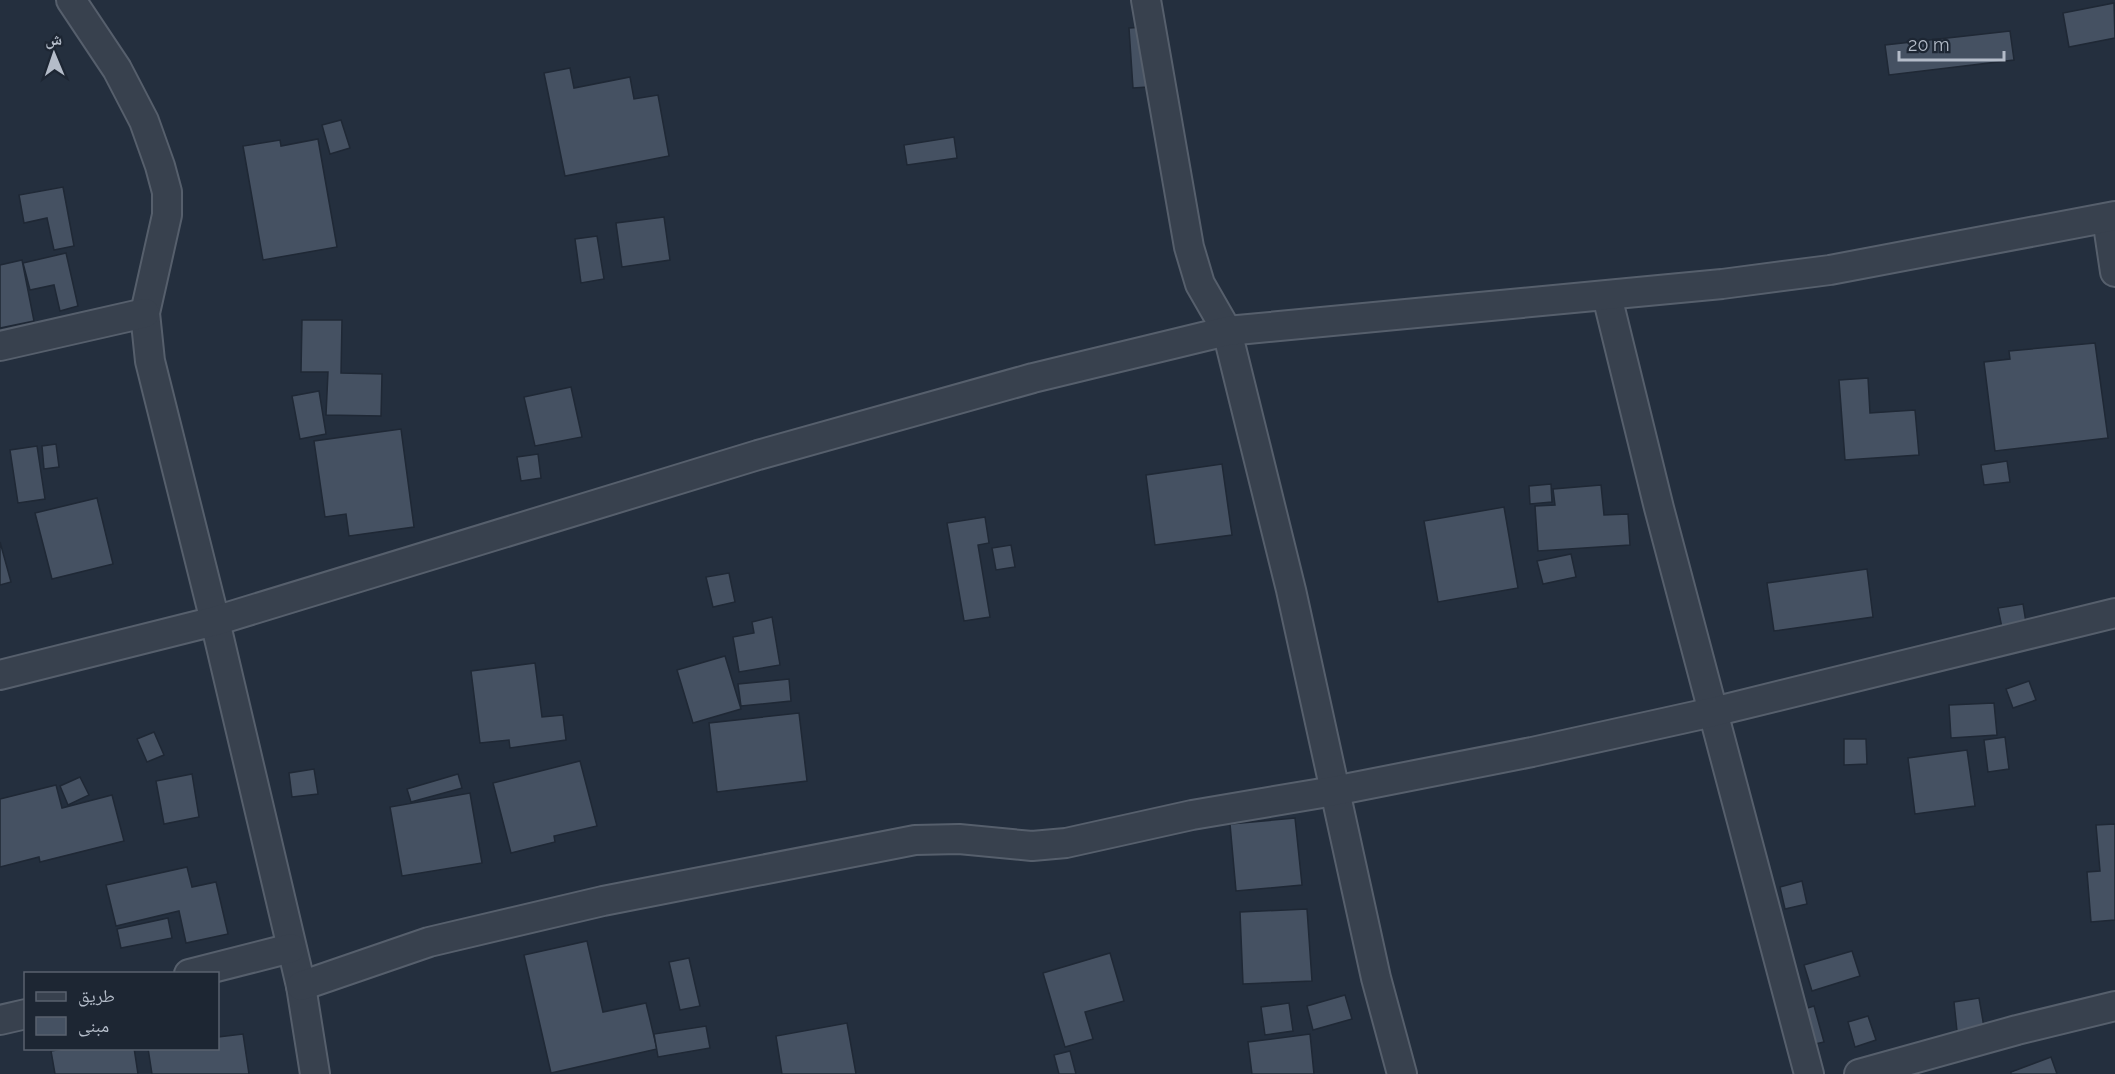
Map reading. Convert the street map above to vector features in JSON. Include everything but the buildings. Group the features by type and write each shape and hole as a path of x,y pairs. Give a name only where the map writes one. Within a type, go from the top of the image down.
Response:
{"street":[{"path":"71,0 117,69 144,121 167,192 167,215 145,313 150,361 215,621 301,986 315,1074"},
{"path":"1146,0 1189,248 1200,284 1227,331 1291,590 1376,978 1402,1074"},
{"path":"0,675 215,621 758,455 1033,378 1227,331 1607,296 1830,270 2111,217 2115,272"},
{"path":"1607,296 1659,508 1809,1074"},
{"path":"0,346 145,313"},
{"path":"301,986 429,942 580,906 915,840 959,840 1032,846 1066,843 1192,815 1532,752 1713,712 2115,612"},
{"path":"197,972 291,948"},
{"path":"1859,1074 2017,1030 2115,1006"},
{"path":"0,1020 24,1014"}]}
